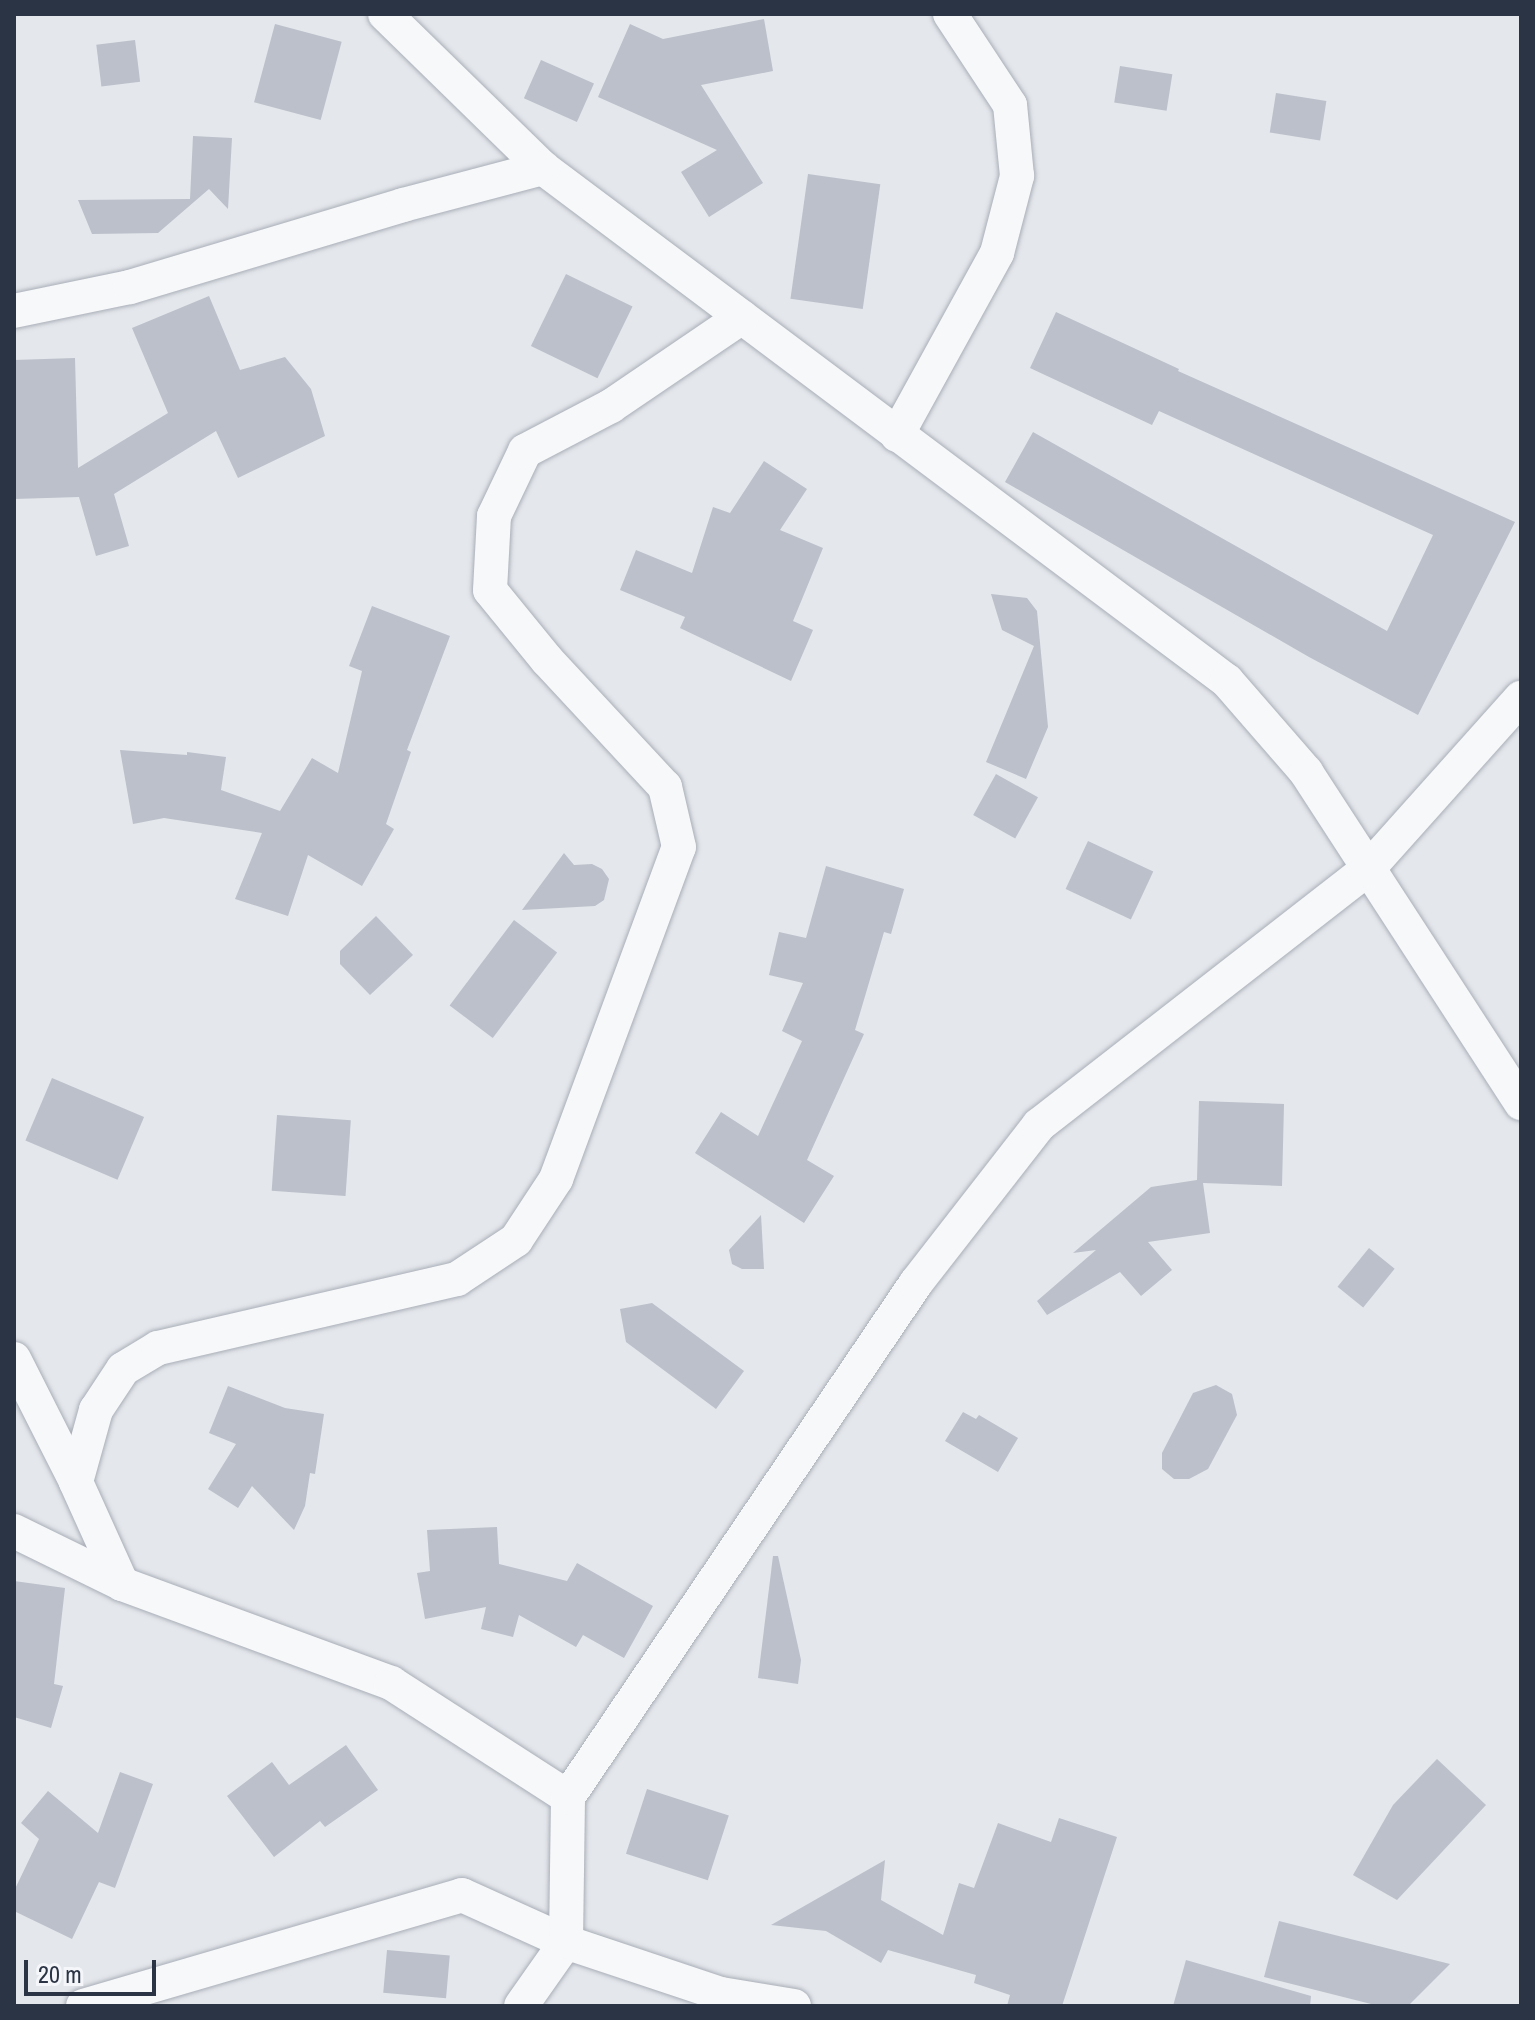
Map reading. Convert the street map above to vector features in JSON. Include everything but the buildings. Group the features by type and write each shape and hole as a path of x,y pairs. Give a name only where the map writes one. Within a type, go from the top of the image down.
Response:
{"street":[{"path":"385,14 543,168 1227,681 1306,772 1521,1103"},
{"path":"897,435 997,253 1017,176 1010,105 950,14"},
{"path":"14,311 130,287 403,205 543,168"},
{"path":"76,1482 96,1410 123,1369 158,1348 457,1279 516,1240 556,1179 679,847 665,787 547,660 490,590 494,516 525,451 611,406 742,317"},
{"path":"521,2006 566,1942 568,1797 916,1283 1039,1125 1367,870 1519,704"},
{"path":"14,1359 76,1482 122,1584"},
{"path":"14,1531 122,1584 391,1683 568,1797"},
{"path":"83,2006 462,1895 566,1942 721,1994 794,2006"}]}
